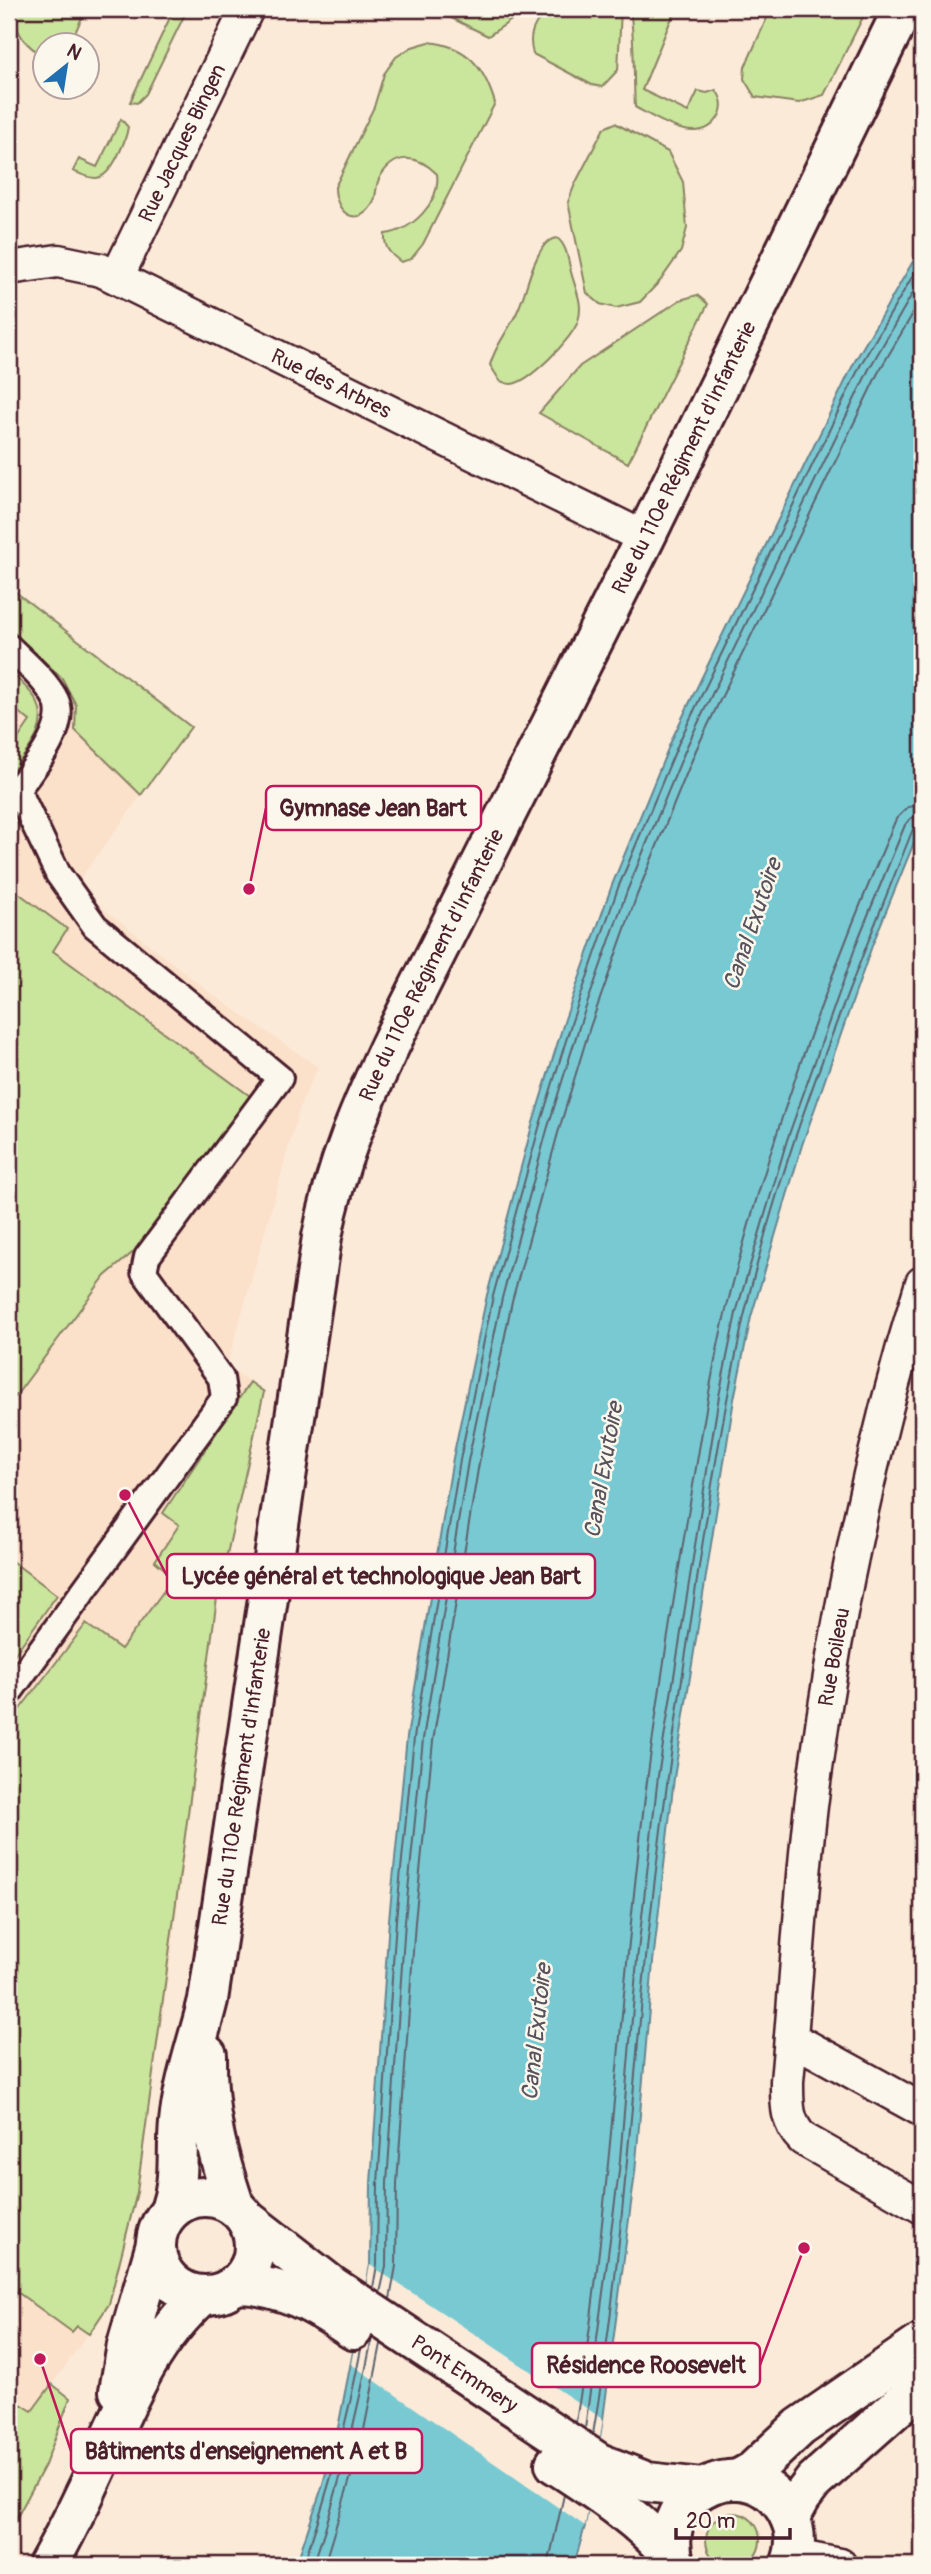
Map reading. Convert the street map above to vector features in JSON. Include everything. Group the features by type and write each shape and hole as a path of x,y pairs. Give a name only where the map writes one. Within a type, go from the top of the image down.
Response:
{"main road":[{"name":"Rue du 110e Régiment d'Infanterie","path":"112,2434 124,2357 178,2180 179,2124 208,2000 322,1237 341,1161 394,1037 645,538 903,9"},
{"name":"Rue du 110e Régiment d'Infanterie","path":"208,2000 209,2116 219,2159 240,2213"},
{"path":"216,2198 240,2213 253,2237 254,2254 247,2272 219,2290 181,2290 170,2281 159,2265 163,2227 188,2200 216,2198"},
{"name":"Pont Emmery","path":"240,2213 311,2287 627,2492 655,2538 674,2562"},
{"name":"Pont Emmery","path":"219,2290 311,2287"},
{"name":"Rue du 110e Régiment d'Infanterie","path":"48,2565 76,2513 150,2357 177,2320 219,2290"},
{"path":"674,2562 671,2539 677,2516 687,2500 753,2471 800,2427 922,2343"},
{"path":"792,2561 795,2539 790,2518 801,2498 814,2481 922,2385"},
{"name":"Pont Emmery","path":"627,2492 668,2486 753,2483 767,2490 782,2504 790,2518"}],"street":[{"name":"Rue Jacques Bingen","path":"117,277 247,9"},
{"name":"Rue des Arbres","path":"9,268 36,263 69,262 91,266 117,277 645,538"},
{"path":"9,647 41,679 57,702 58,722 51,743 13,794 58,874 95,926 280,1078 147,1257 144,1272 221,1378 223,1398 9,1693"},
{"name":"Rue Boileau","path":"922,1283 869,1472 828,1689 811,1810 790,2038 787,2102 788,2115 796,2132 813,2146 922,2207"},
{"path":"790,2038 922,2110"},
{"path":"792,2561 840,2565"}],"shaded area":[{"path":"9,587 191,727 75,886 213,995 318,1067 301,1103 227,1366 264,1392 217,1598 174,1935 137,2192 109,2304 53,2383 70,2398 45,2465 9,2532"}],"green space":[{"path":"15,9 86,9 75,32 32,32 32,48 22,37"},
{"path":"174,9 185,9 186,12 146,94 137,103 130,102"},
{"path":"433,9 477,9 487,13 490,9 528,9 488,36"},
{"path":"551,9 621,9 618,70 602,87 592,85 533,54 533,28"},
{"path":"630,9 678,9 642,90 688,112 698,91 707,93 716,90 722,106 719,116 711,126 690,131 678,128 635,107"},
{"path":"771,9 867,9 824,95 799,103 755,97 744,79 745,67"},
{"path":"429,42 454,48 472,60 486,79 495,103 423,244 411,259 401,262 388,250 385,234 405,227 423,213 434,195 437,174 414,160 399,160 385,170 379,179 372,205 359,216 347,214 342,210 335,187 374,107 384,74 396,57 412,47"},
{"path":"121,119 128,127 127,133 113,165 96,178 73,171 79,159 97,167"},
{"path":"615,123 668,152 683,182 687,228 681,251 660,281 640,302 616,308 600,304 587,293 568,202 604,128"},
{"path":"557,238 565,249 578,296 578,321 568,338 539,368 519,382 511,384 500,381 490,365 492,358 518,310 539,254 547,242"},
{"path":"697,295 708,304 628,463 539,413 580,366 680,300"},
{"path":"9,587 191,727 141,795 75,730 76,705 62,678 9,628"},
{"path":"9,670 35,698 41,719 35,739 9,775 9,752 30,721 9,705"},
{"path":"9,886 67,929 53,951 254,1099 138,1248 105,1276 9,1405"},
{"path":"250,1382 264,1392 217,1598 137,2192 109,2304 89,2334 77,2326 72,2332 9,2286 9,1723 86,1624 121,1649 174,1577 155,1561 179,1525 163,1513"},
{"path":"9,1559 57,1595 9,1662"},
{"path":"52,2384 70,2398 45,2465 9,2532 9,2420 21,2404 32,2411"},
{"path":"733,2513 752,2521 760,2540 752,2559 733,2567 714,2559 706,2540 714,2521"}],"water":[{"name":"Canal Exutoire","path":"922,246 922,823 873,943 802,1145 751,1317 734,1399 674,1778 653,1962 635,2173 603,2419 585,2526 574,2565 296,2565 337,2433 370,2265 371,2183 389,1920 407,1737 453,1458 487,1295 532,1126 565,1019 612,885 672,739 855,361"}],"pier":[{"path":"370,2265 603,2419 585,2526 351,2364"}],"place":[{"name":"Gymnase Jean Bart","path":"249,889"},
{"name":"Lycée général et technologique Jean Bart","path":"125,1495"},
{"name":"Résidence Roosevelt","path":"804,2248"},
{"name":"Bâtiments d'enseignement A et B","path":"40,2359"}]}
